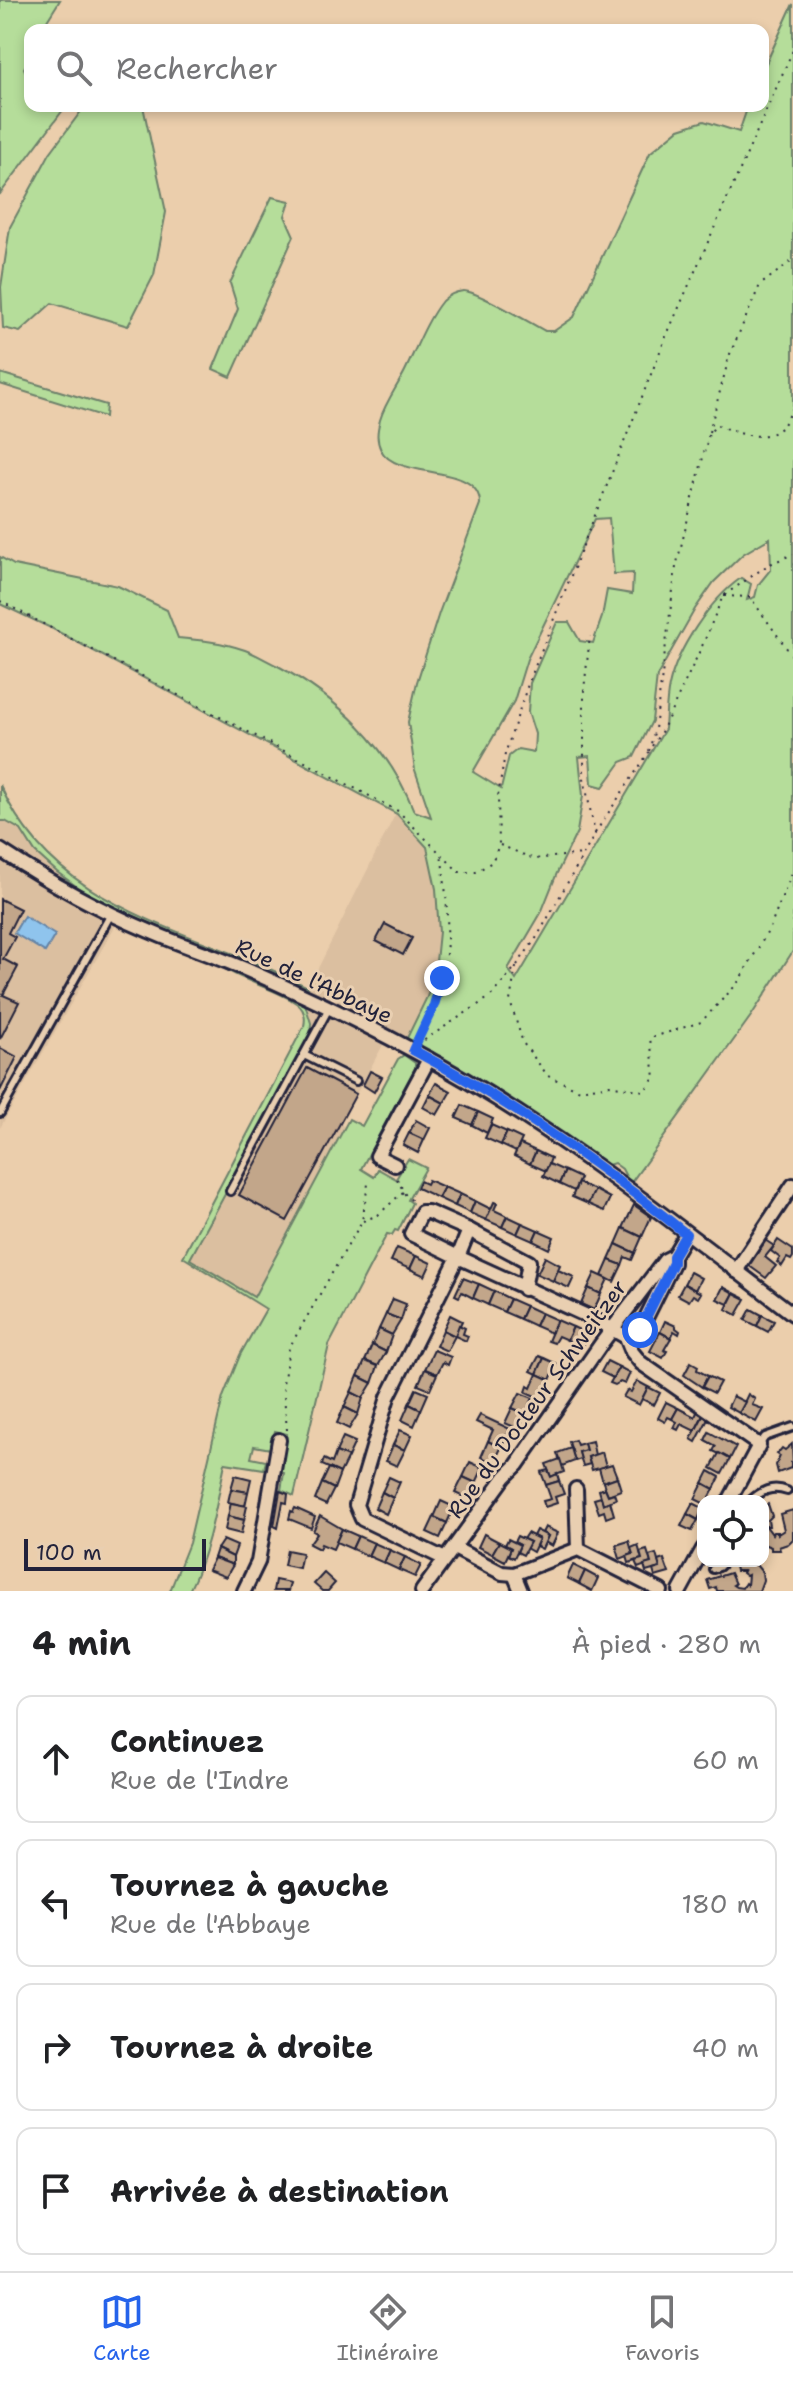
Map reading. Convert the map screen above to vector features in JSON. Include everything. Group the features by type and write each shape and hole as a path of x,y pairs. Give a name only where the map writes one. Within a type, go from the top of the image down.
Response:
{"street":[{"name":"Rue de l'Abbaye","path":"0,850 111,914 243,968 429,1059 514,1110 645,1201 793,1314"},
{"path":"395,1165 377,1156 429,1059"},
{"path":"736,1271 793,1185"},
{"path":"524,1289 529,1262 469,1230 422,1212 411,1234 524,1289 598,1321 626,1337 641,1363 759,1445 732,1495"},
{"path":"445,1559 362,1519 356,1505 388,1397 469,1230"},
{"name":"Rue du Docteur Schweitzer","path":"422,1591 517,1465 611,1330 665,1260 673,1256 686,1234"},
{"path":"626,1337 640,1330 673,1263 673,1256"},
{"path":"244,1591 258,1562 279,1440"},
{"path":"576,1489 578,1549"},
{"path":"454,1548 502,1573 514,1574 578,1549 661,1591"},
{"path":"680,1591 697,1560"},
{"path":"514,1574 521,1591"}],"lane":[{"path":"0,1113 111,914"},
{"path":"230,1191 329,1008"},
{"path":"304,1055 356,1081"},
{"path":"759,1445 765,1437 793,1427"},
{"path":"757,1495 763,1490 779,1487 787,1491"},
{"path":"713,1569 719,1567"}],"path":[{"path":"769,104 793,50"},
{"path":"0,601 398,811 459,872 476,872 492,862 499,845 498,796 505,754 528,684 665,339 766,112"},
{"path":"649,751 655,729 676,567 730,354 760,285 793,260"},
{"path":"709,433 717,425 744,436 775,433 793,408"},
{"path":"440,852 446,888 446,941 442,978 434,1005 418,1037 423,1041 490,997 537,937 595,834 663,729 723,596 768,565 793,554"},
{"path":"723,596 750,597 793,657"},
{"path":"590,636 584,690 584,778 595,834"},
{"path":"499,845 534,859 585,854"},
{"path":"516,967 510,1001 523,1043 548,1076 580,1090 609,1085 644,1091 655,1077 650,1038 701,1022 737,984 770,928 793,870"},
{"path":"395,1165 403,1192 422,1212"},
{"path":"279,1440 287,1433 283,1384 289,1348 362,1221 368,1184"},
{"path":"362,1221 378,1215 403,1192"}],"shaded area":[{"path":"396,813 427,847 436,889 439,932 435,971 427,997 406,1040 390,1032 340,1124 345,1127 254,1298 190,1259 310,1037 309,1012 301,1002"},
{"path":"0,821 21,830 35,852 58,872 92,898 122,914 0,1128"}],"green space":[{"path":"0,0 60,0 45,24 24,24 24,112 62,112 0,194"},
{"path":"793,4 793,951 751,1016 630,1184 622,1169 614,1163 601,1164 506,1099 406,1040 427,997 435,971 439,932 436,889 427,847 397,814 53,629 0,604 0,557 14,565 118,586 167,610 178,638 220,643 245,650 300,679 359,726 391,766 414,811 431,817 415,770 408,722 439,613 480,504 476,491 467,482 403,466 381,450 378,432 385,407 442,301 452,294 470,292 545,331 554,331 574,317 650,153 679,129 704,121 739,132 746,112 769,112 769,57","holes":["609,518 614,574 633,573 632,594 607,590 593,643 580,641 569,622 557,622 530,683 528,712 535,734 534,752 518,749 509,756 501,789 473,772 514,701 527,659 595,519","770,538 771,569 758,585 755,597 747,600 751,584 741,578 729,587 696,626 673,672 665,729 516,980 508,969 541,913 577,832 583,796 579,757 590,756 592,784 603,787 621,762 634,757 652,721 657,676 714,582 743,554"]},
{"path":"81,112 144,112 166,212 154,275 128,326 52,303 20,332 3,328 1,287 10,227 50,153"},
{"path":"272,197 290,201 285,216 294,236 231,377 213,369 238,309 230,283"},
{"path":"0,373 106,405 105,417 0,384"},
{"path":"0,785 21,823 47,854 77,880 145,918 259,964 308,987 307,990 253,965 122,914 92,898 35,852 21,830 0,821"},
{"path":"225,969 305,1004 311,1023 310,1037 190,1259 254,1297 349,1119 362,1126 398,1059 404,1055 415,1063 415,1068 361,1169 374,1177 378,1169 396,1179 408,1159 426,1168 408,1200 412,1203 398,1231 387,1234 329,1345 294,1496 281,1490 284,1473 280,1472 287,1434 275,1431 271,1449 254,1446 251,1458 266,1461 264,1469 225,1463 211,1528 196,1576 189,1591 170,1591 189,1543 223,1397 240,1355 266,1309 183,1257 305,1023 299,1005"}],"water":[{"path":"24,916 55,935 45,952 14,933"}],"building":[{"path":"0,899 20,909 8,933 15,937 3,959 18,967 3,995 19,1002 0,1039"},
{"path":"385,924 412,938 403,955 376,941"},
{"path":"0,1048 17,1057 0,1091"},
{"path":"307,1068 356,1094 287,1221 239,1195"},
{"path":"370,1071 382,1077 374,1092 363,1085"},
{"path":"436,1083 451,1091 444,1103 429,1095"},
{"path":"429,1095 444,1103 437,1115 423,1107"},
{"path":"462,1105 478,1112 472,1125 456,1118"},
{"path":"478,1112 493,1119 487,1133 472,1125"},
{"path":"416,1120 430,1128 424,1140 409,1133"},
{"path":"491,1125 507,1132 501,1145 485,1138"},
{"path":"507,1132 522,1139 516,1152 501,1145"},
{"path":"409,1133 424,1140 418,1153 403,1145"},
{"path":"520,1144 536,1151 530,1164 514,1156"},
{"path":"536,1151 551,1158 546,1171 530,1164"},
{"path":"549,1164 565,1171 559,1184 543,1176"},
{"path":"565,1171 580,1178 574,1191 559,1184"},
{"path":"428,1180 444,1187 438,1198 417,1188 420,1181 426,1184"},
{"path":"578,1183 595,1190 588,1204 572,1197"},
{"path":"444,1187 460,1194 455,1206 438,1198"},
{"path":"595,1190 610,1198 604,1211 588,1204"},
{"path":"460,1194 475,1201 470,1213 455,1206"},
{"path":"475,1201 491,1209 486,1220 470,1213"},
{"path":"494,1202 497,1203 494,1210 507,1216 502,1227 486,1220"},
{"path":"634,1205 651,1217 642,1237 623,1228"},
{"path":"507,1216 522,1223 517,1234 502,1227"},
{"path":"522,1223 538,1230 533,1241 517,1234"},
{"path":"623,1228 642,1237 635,1253 616,1244"},
{"path":"538,1230 554,1237 549,1249 533,1241"},
{"path":"765,1240 774,1246 765,1257 776,1266 766,1278 748,1265"},
{"path":"778,1240 793,1250 791,1260 787,1258 782,1266 777,1262 780,1258 771,1251"},
{"path":"616,1244 635,1253 632,1260 625,1257 622,1265 609,1260"},
{"path":"397,1248 416,1256 410,1269 391,1261"},
{"path":"416,1256 431,1263 425,1276 410,1269"},
{"path":"545,1257 560,1265 553,1281 537,1274"},
{"path":"609,1260 622,1265 614,1282 602,1276"},
{"path":"558,1270 574,1277 569,1288 553,1281"},
{"path":"690,1272 701,1278 695,1290 684,1284"},
{"path":"595,1273 608,1279 601,1294 588,1288"},
{"path":"463,1278 479,1284 473,1298 462,1292 459,1297 455,1295"},
{"path":"479,1284 494,1291 488,1305 473,1298"},
{"path":"684,1284 701,1293 698,1298 693,1295 689,1301 678,1295"},
{"path":"723,1287 734,1293 728,1304 717,1299"},
{"path":"588,1288 601,1294 594,1310 581,1304"},
{"path":"494,1291 510,1299 504,1312 488,1305"},
{"path":"734,1293 746,1299 737,1315 726,1309"},
{"path":"393,1299 406,1304 401,1320 386,1314"},
{"path":"510,1299 526,1306 520,1319 504,1312"},
{"path":"526,1306 541,1313 535,1326 520,1319"},
{"path":"751,1309 762,1315 757,1326 745,1320"},
{"path":"541,1313 557,1320 551,1333 535,1326"},
{"path":"386,1314 401,1320 392,1335 379,1329"},
{"path":"450,1315 462,1321 455,1336 443,1330"},
{"path":"762,1315 774,1321 768,1332 757,1326"},
{"path":"557,1320 573,1327 567,1340 558,1336 554,1343 548,1341"},
{"path":"665,1321 676,1326 679,1334 674,1331 671,1338 660,1332"},
{"path":"459,1325 465,1328 463,1334 468,1336 466,1341 455,1336"},
{"path":"573,1327 588,1334 582,1347 567,1340"},
{"path":"379,1329 392,1335 386,1352 372,1345"},
{"path":"443,1330 455,1336 447,1351 436,1346"},
{"path":"660,1332 671,1338 663,1358 650,1351"},
{"path":"372,1345 386,1352 378,1366 365,1361"},
{"path":"434,1350 451,1357 448,1365 443,1362 437,1374 425,1369"},
{"path":"539,1356 544,1358 537,1374 531,1371"},
{"path":"544,1358 557,1364 550,1380 537,1374"},
{"path":"365,1361 378,1366 372,1383 358,1376"},
{"path":"607,1361 619,1367 613,1378 601,1372"},
{"path":"691,1362 708,1376 702,1387 684,1375"},
{"path":"619,1367 630,1373 625,1384 620,1382 615,1385 610,1383"},
{"path":"425,1369 437,1374 430,1390 418,1385"},
{"path":"537,1374 550,1380 542,1399 526,1392"},
{"path":"358,1376 372,1383 363,1398 351,1392"},
{"path":"708,1376 720,1382 714,1393 702,1387"},
{"path":"637,1381 648,1387 639,1405 623,1397 627,1390 631,1392"},
{"path":"648,1387 660,1393 654,1405 642,1399"},
{"path":"416,1389 428,1394 421,1410 409,1404"},
{"path":"351,1392 363,1398 358,1414 344,1407"},
{"path":"520,1393 533,1398 526,1414 512,1408"},
{"path":"748,1394 755,1399 752,1405 763,1409 756,1422 739,1413"},
{"path":"733,1396 745,1402 739,1413 728,1407"},
{"path":"666,1402 678,1408 672,1419 668,1417 665,1422 658,1418"},
{"path":"409,1404 421,1410 414,1426 402,1420"},
{"path":"344,1407 358,1414 349,1429 337,1423"},
{"path":"512,1408 526,1414 519,1429 505,1423"},
{"path":"678,1408 695,1417 697,1412 703,1415 695,1431 681,1424 678,1430 674,1428 677,1422 672,1419"},
{"path":"480,1415 510,1429 501,1448 488,1441 493,1430 476,1422"},
{"path":"703,1416 708,1419 696,1442 691,1439"},
{"path":"400,1430 412,1435 405,1450 393,1445"},
{"path":"709,1432 736,1447 730,1459 713,1451 716,1446 705,1440"},
{"path":"343,1437 355,1442 348,1457 336,1452"},
{"path":"575,1440 577,1445 584,1443 586,1450 579,1452 581,1459 575,1461 569,1442"},
{"path":"488,1441 501,1448 494,1463 481,1457"},
{"path":"592,1441 595,1455 588,1457 590,1464 583,1466 579,1452 586,1450 584,1443"},
{"path":"792,1444 793,1464 791,1468 778,1473 776,1465 780,1456 777,1454"},
{"path":"393,1445 405,1450 397,1466 386,1461"},
{"path":"571,1448 575,1461 562,1466 557,1453"},
{"path":"336,1452 348,1457 340,1473 322,1465 324,1459 332,1463"},
{"path":"602,1452 606,1466 592,1470 588,1457"},
{"path":"719,1453 730,1459 722,1474 711,1468"},
{"path":"560,1459 564,1472 551,1477 546,1464"},
{"path":"470,1462 483,1468 476,1483 463,1477"},
{"path":"612,1464 617,1477 603,1482 599,1468"},
{"path":"329,1468 340,1473 334,1489 322,1483"},
{"path":"548,1470 551,1477 557,1474 559,1481 546,1485 541,1472"},
{"path":"709,1471 720,1477 714,1489 703,1483"},
{"path":"235,1475 251,1479 248,1492 231,1489"},
{"path":"389,1477 400,1482 393,1498 382,1492"},
{"path":"463,1477 476,1483 468,1499 455,1493"},
{"path":"617,1477 621,1490 608,1495 603,1482"},
{"path":"559,1481 564,1494 555,1497 557,1503 545,1507 543,1501 551,1499 546,1485"},
{"path":"322,1483 334,1489 326,1505 315,1500"},
{"path":"703,1483 714,1489 711,1495 697,1495"},
{"path":"605,1488 608,1495 614,1493 616,1499 603,1504 599,1490"},
{"path":"231,1489 248,1492 245,1506 228,1502"},
{"path":"280,1491 288,1494 287,1503 283,1502 278,1528 274,1526"},
{"path":"382,1492 393,1498 386,1514 375,1508"},
{"path":"601,1497 603,1504 610,1501 614,1515 606,1518 604,1511 599,1513 594,1499"},
{"path":"441,1501 454,1507 447,1523 434,1517"},
{"path":"231,1503 247,1506 244,1520 228,1516"},
{"path":"693,1503 697,1505 697,1519 687,1514"},
{"path":"295,1508 315,1517 311,1528 289,1519"},
{"path":"793,1510 793,1539 779,1547 780,1550 771,1550 769,1530 772,1534 778,1534 784,1530 780,1514"},
{"path":"687,1514 697,1519 692,1531 681,1526"},
{"path":"228,1516 244,1520 241,1534 225,1530"},
{"path":"320,1516 342,1529 333,1549 321,1544 319,1549 309,1544 317,1533 313,1531"},
{"path":"434,1517 447,1523 440,1538 427,1532"},
{"path":"545,1527 558,1533 552,1546 545,1542 548,1536 542,1533"},
{"path":"342,1529 358,1536 352,1549 336,1542"},
{"path":"536,1530 548,1536 542,1549 536,1546 539,1539 533,1536"},
{"path":"527,1533 539,1539 533,1552 526,1548 530,1542 523,1539"},
{"path":"484,1534 499,1542 492,1554 478,1547"},
{"path":"358,1536 374,1543 368,1556 352,1549"},
{"path":"517,1536 530,1542 523,1555 517,1552 520,1545 514,1542"},
{"path":"508,1539 520,1545 514,1558 508,1555 511,1548 505,1545"},
{"path":"223,1540 237,1546 233,1557 217,1549"},
{"path":"629,1541 633,1554 620,1559 616,1545"},
{"path":"499,1542 511,1548 505,1561 492,1554"},
{"path":"374,1543 390,1550 384,1563 368,1556"},
{"path":"638,1545 642,1559 629,1563 627,1556 633,1554 631,1548"},
{"path":"217,1549 233,1557 233,1565 214,1558"},
{"path":"287,1550 302,1553 299,1568 284,1565"},
{"path":"390,1550 405,1557 399,1570 384,1563"},
{"path":"647,1550 651,1563 638,1568 635,1561 642,1559 640,1552"},
{"path":"656,1554 660,1568 646,1572 644,1565 651,1563 649,1556"},
{"path":"405,1557 421,1565 415,1577 399,1570"},
{"path":"214,1558 233,1565 226,1577 208,1570"},
{"path":"664,1559 669,1573 655,1577 653,1570 660,1568 658,1561"},
{"path":"573,1565 585,1571 579,1584 567,1578"},
{"path":"735,1567 758,1567 763,1580 759,1591 710,1589 707,1580 730,1573 733,1585 742,1588 745,1583 747,1585 748,1575 736,1571"},
{"path":"585,1571 598,1578 592,1591 579,1584"},
{"path":"324,1573 335,1583 328,1591 322,1591 314,1584"},
{"path":"275,1580 290,1583 288,1591 273,1591"}],"route":[{"path":"442,978 434,1005 413,1050 514,1110 645,1201 686,1234 640,1330"}]}
